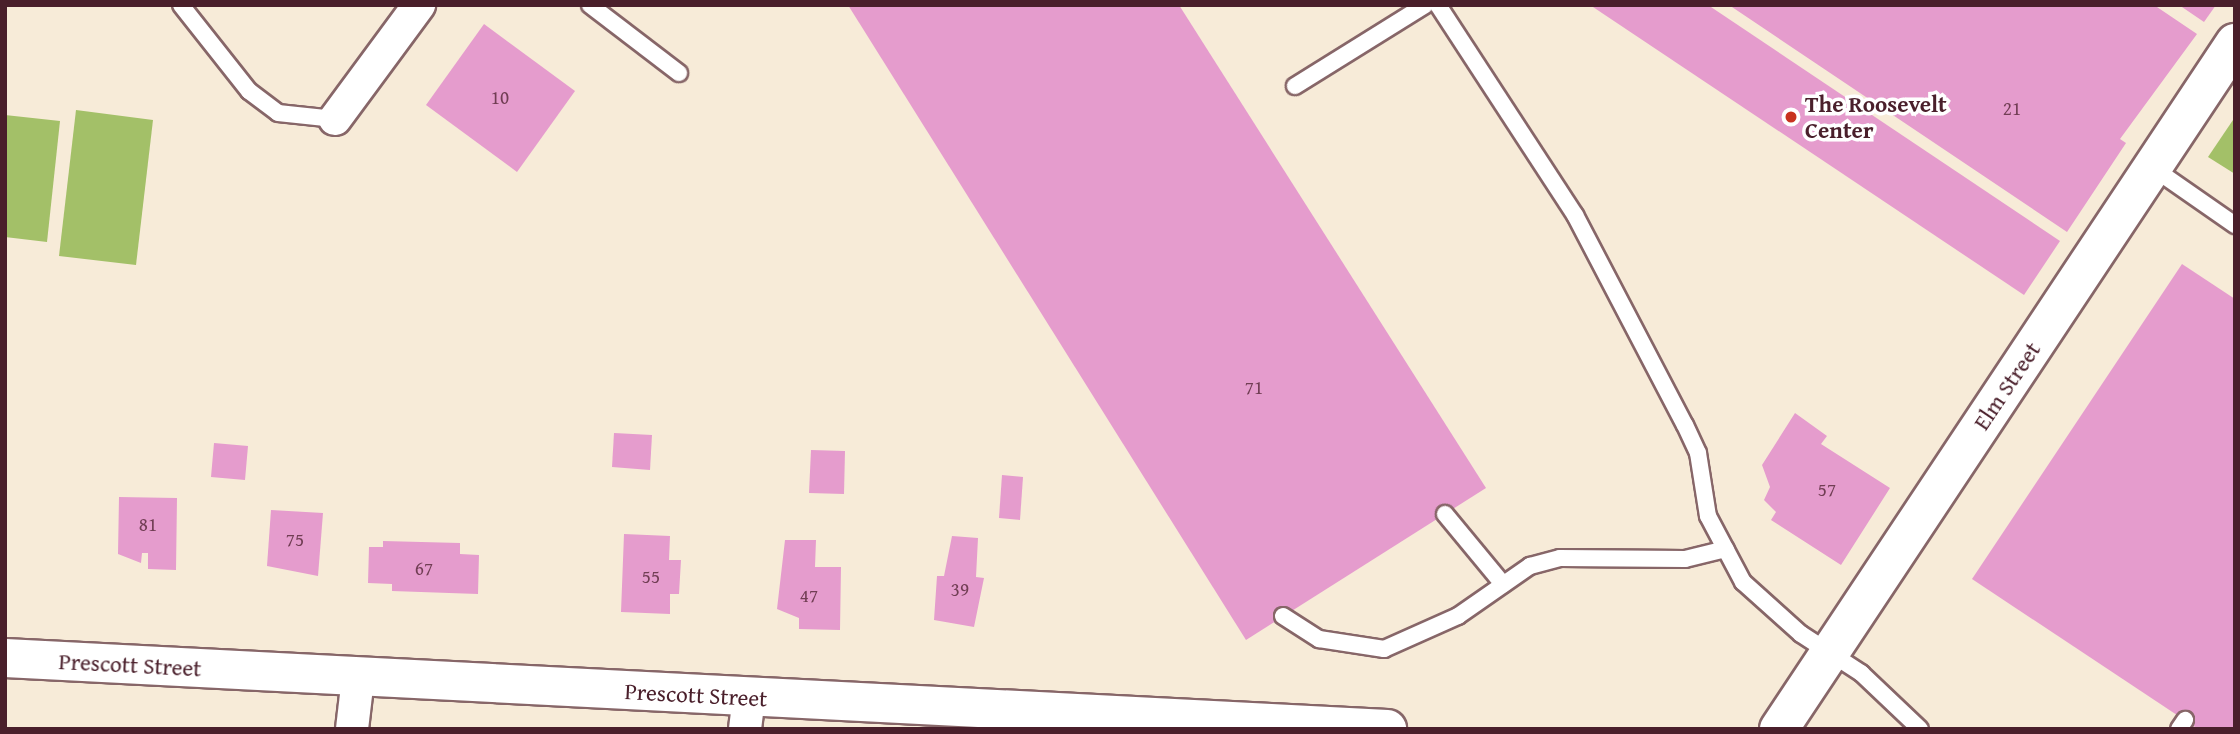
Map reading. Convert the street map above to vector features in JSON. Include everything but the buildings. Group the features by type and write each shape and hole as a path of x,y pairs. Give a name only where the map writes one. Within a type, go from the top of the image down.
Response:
{"street":[{"path":"334,120 419,5"},
{"name":"Elm Street","path":"1779,729 2235,43"},
{"name":"Prescott Street","path":"5,658 358,678 747,713 1387,729"},
{"path":"352,729 358,678"}],"lane":[{"path":"181,5 248,91 278,113 334,120"},
{"path":"590,5 679,73"},
{"path":"1295,86 1425,5"},
{"path":"1438,5 1575,215 1698,453 1708,516 1744,582 1920,729"},
{"path":"2153,168 2235,225"},
{"path":"1445,514 1503,584"},
{"path":"1283,616 1319,639 1384,649 1458,616 1530,566 1560,558 1685,559 1726,549"}],"green space":[{"path":"76,110 153,120 136,265 59,256"},
{"path":"5,115 60,121 47,242 5,237"},
{"path":"2235,117 2235,174 2208,157"}],"place":[{"name":"The Roosevelt Center","path":"1791,117"}]}
